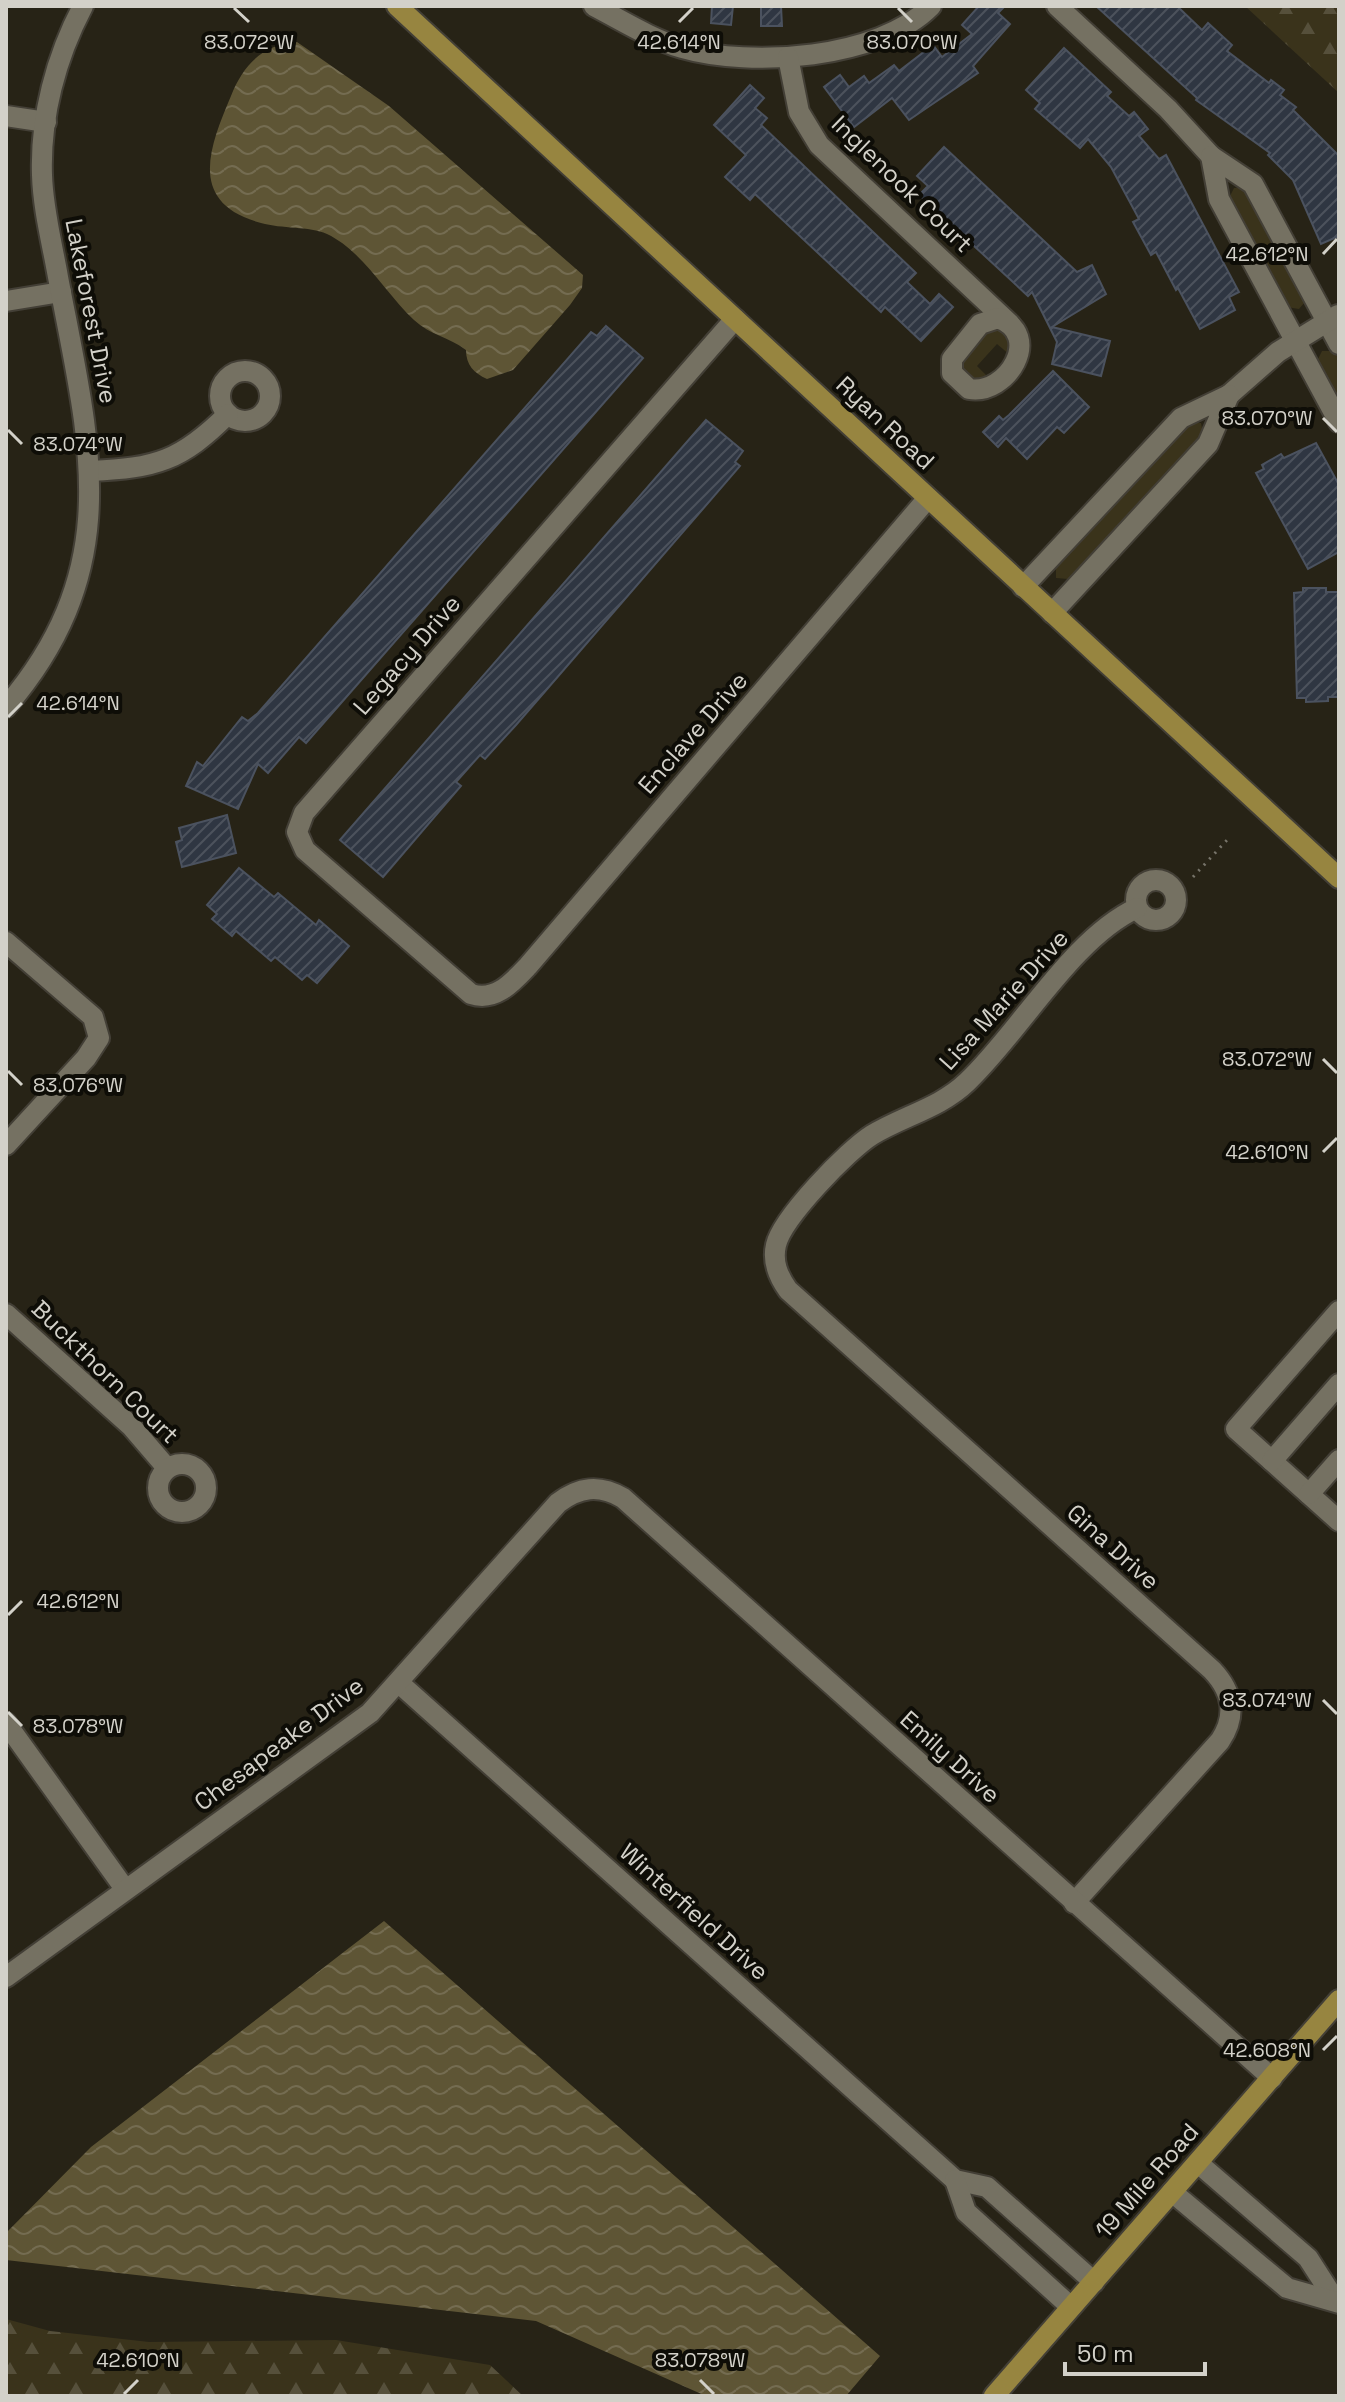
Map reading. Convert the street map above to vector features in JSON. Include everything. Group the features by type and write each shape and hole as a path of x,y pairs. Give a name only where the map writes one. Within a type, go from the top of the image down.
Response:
{"main road":[{"name":"Ryan Road","path":"397,6 1339,878"},
{"name":"19 Mile Road","path":"994,2396 1339,2000"}],"street":[{"name":"Lakeforest Drive","path":"6,707 44,657 69,602 86,545 91,471 44,201 42,173 46,122 55,77 83,6"},
{"path":"594,6 662,41 722,57 788,57 892,36 931,6"},
{"path":"1057,6 1168,109 1211,156 1253,184 1333,318 1339,344"},
{"name":"Inglenook Court","path":"788,57 799,112 819,145 1010,324"},
{"path":"6,116 46,122"},
{"path":"1211,156 1219,199 1339,422"},
{"path":"6,301 61,292"},
{"path":"974,331 981,314 980,296"},
{"path":"993,317 1010,324 1021,342 1017,362 996,384 978,391 957,381 951,365 955,352 974,331 993,317"},
{"path":"1023,587 1181,418 1229,395 1295,340 1333,318"},
{"name":"Legacy Drive","path":"491,996 483,998 471,994 316,859 300,842 299,822 735,319"},
{"path":"1052,613 1208,444 1229,395"},
{"path":"91,471 139,468 172,459 191,449 228,414"},
{"name":"Enclave Drive","path":"491,996 510,984 528,966 928,498"},
{"name":"Lisa Marie Drive","path":"774,1253 784,1227 853,1151 884,1128 953,1095 1096,936 1137,908"},
{"path":"6,942 93,1017 99,1038 86,1058 6,1145"},
{"name":"Gina Drive","path":"774,1253 776,1268 788,1290 1212,1670 1228,1692 1232,1716 1220,1741 1074,1903"},
{"path":"1339,1311 1236,1429 1339,1521"},
{"name":"Buckthorn Court","path":"6,1314 131,1426 167,1468"},
{"path":"1272,1461 1339,1384"},
{"path":"1309,1494 1339,1460"},
{"name":"Emily Drive","path":"588,1489 599,1488 623,1498 1272,2078"},
{"name":"Chesapeake Drive","path":"6,1977 355,1725 399,1683 558,1503 588,1489"},
{"name":"Winterfield Drive","path":"399,1683 955,2180 966,2212 1071,2307"},
{"path":"6,1723 125,1889"},
{"path":"1198,2163 1308,2258 1337,2302"},
{"name":"Winterfield Drive","path":"955,2180 987,2187 1094,2282"},
{"path":"1172,2192 1287,2288 1337,2302"}],"path":[{"path":"1193,877 1227,840"}],"green space":[{"path":"1245,6 1339,6 1339,93"},
{"path":"1234,188 1247,190 1305,302 1299,309 1286,307 1228,200"},
{"path":"995,329 1007,333 1011,344 1010,355 997,344 977,366 989,378 978,381 967,377 964,362 970,348"},
{"path":"1322,351 1332,351 1339,358 1339,406 1316,363"},
{"path":"1191,423 1201,423 1203,434 1068,579 1056,578 1056,567"},
{"path":"6,2319 50,2331 149,2342 336,2340 490,2365 523,2396 6,2396"}],"water":[{"path":"297,42 389,106 583,275 582,288 570,305 513,370 487,379 478,374 469,364 466,350 414,320 352,251 327,234 261,223 238,214 222,202 213,188 211,154 236,85 248,66 264,52"},
{"path":"384,1921 880,2356 846,2396 706,2396 536,2321 6,2260 6,2233 91,2147"}],"building":[{"path":"712,6 733,6 731,25 711,23"},
{"path":"761,6 781,6 782,26 761,26"},
{"path":"979,6 1005,6 998,13 1010,24 973,66 978,73 909,120 892,98 854,127 824,87 840,75 849,87 864,76 869,83 894,65 899,71 933,45 942,57 972,34 962,25"},
{"path":"1096,6 1177,6 1202,30 1208,23 1232,45 1227,51 1269,83 1271,80 1284,90 1280,95 1296,107 1293,110 1339,156 1339,236 1321,244 1293,180 1268,155 1270,153 1196,100"},
{"path":"1064,48 1111,92 1107,96 1129,116 1134,112 1148,129 1139,136 1159,159 1166,155 1239,292 1229,297 1235,310 1200,329 1156,252 1151,255 1133,222 1139,219 1111,167 1088,139 1080,148 1035,109 1040,103 1026,90"},
{"path":"750,85 764,98 755,108 767,118 761,125 916,273 907,282 930,304 939,294 953,307 921,341 885,307 881,312 755,194 750,200 725,177 746,155 714,125"},
{"path":"944,147 1077,272 1092,265 1106,294 1052,327 1110,341 1101,376 1052,364 1057,342 1032,292 1028,296 919,195 928,186 917,176"},
{"path":"606,326 643,358 306,743 299,737 268,773 258,764 238,809 186,786 197,762 203,766 242,717 248,721 258,713 591,332 597,336"},
{"path":"1053,371 1089,407 1064,433 1057,427 1027,459 1006,438 998,447 983,432 999,416 1003,420 1009,415"},
{"path":"706,420 743,451 735,462 740,466 516,725 485,759 480,755 456,782 461,786 383,877 340,840"},
{"path":"1316,443 1339,485 1339,552 1308,569 1256,473 1264,469 1262,465 1281,454 1284,458"},
{"path":"1303,588 1326,588 1326,592 1339,592 1339,697 1328,697 1328,701 1306,702 1306,698 1297,698 1294,593 1303,592"},
{"path":"227,815 236,853 182,867 176,842 182,840 179,828"},
{"path":"239,868 274,897 278,893 316,925 319,920 349,946 317,983 307,975 302,980 275,957 271,961 236,931 232,936 212,919 217,914 207,905"}]}
